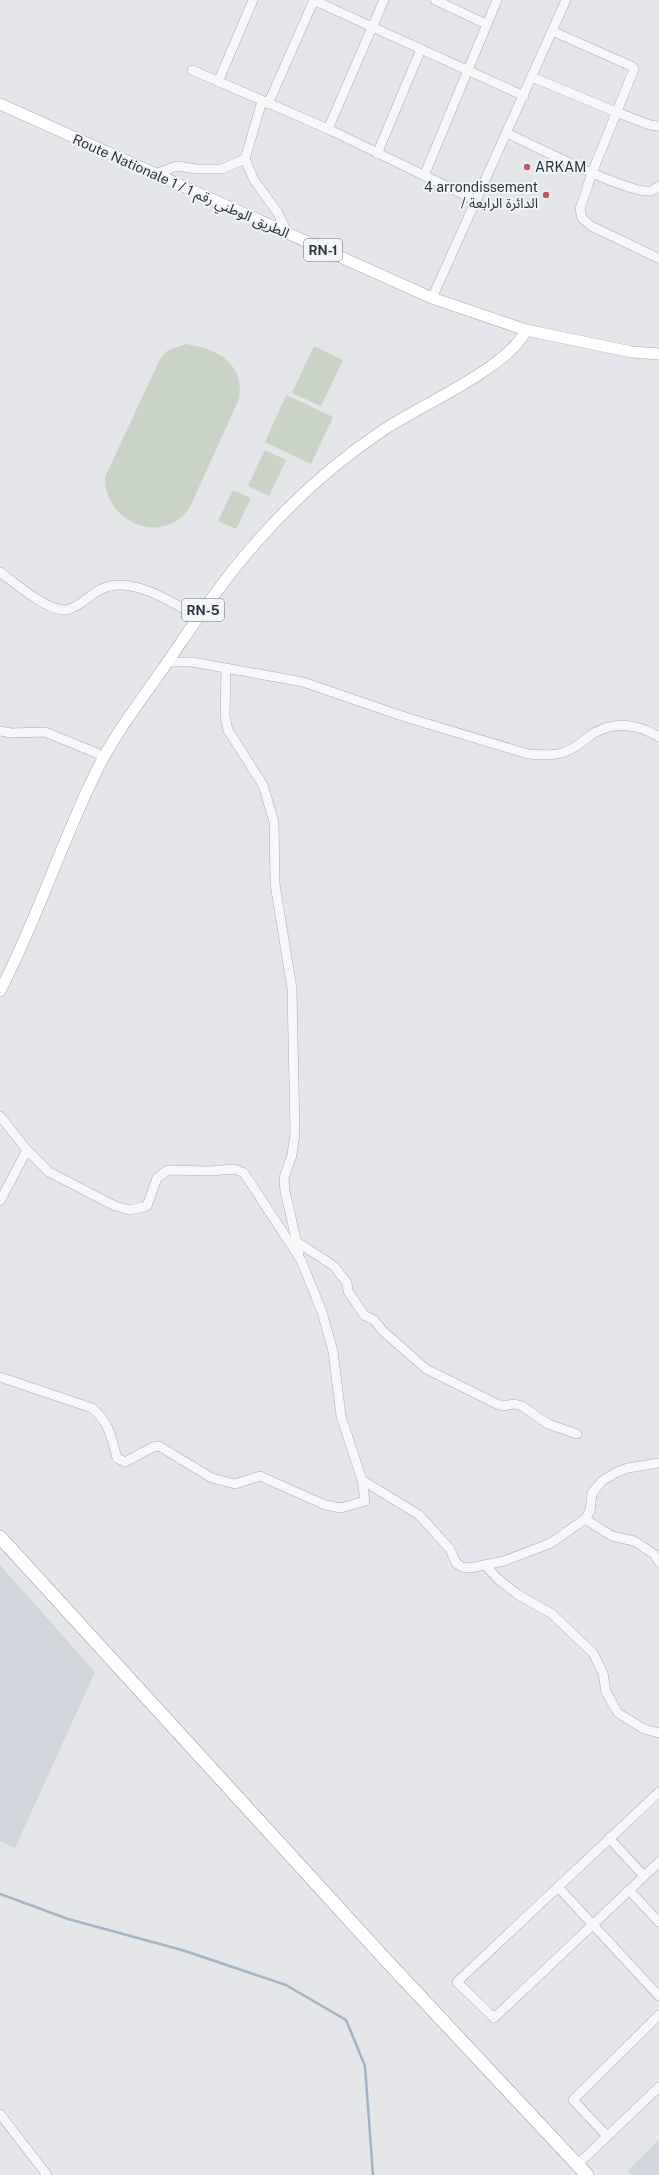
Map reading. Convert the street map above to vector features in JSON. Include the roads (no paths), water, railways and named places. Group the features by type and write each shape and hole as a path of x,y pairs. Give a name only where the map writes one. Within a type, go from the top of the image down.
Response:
{"highway":[{"path":"0,1537 380,1953 587,2175"}],"main road":[{"name":"Route Nationale 1 / الطريق الوطني رقم 1","path":"0,104 432,298 526,330 632,352 659,354"},
{"name":"RN-5","path":"0,991 104,756 198,617 257,541 331,471 363,445 398,420 460,386 507,354 518,344 526,330"}],"street":[{"path":"218,82 253,0"},
{"path":"288,234 278,213 254,180 245,159 265,102 313,0 524,96"},
{"path":"328,129 384,0"},
{"path":"435,0 486,24"},
{"path":"424,176 466,70 497,0"},
{"path":"432,298 566,0"},
{"path":"552,32 634,69 592,172 580,209 582,218 591,226 658,258"},
{"path":"377,154 421,49"},
{"path":"192,70 328,129 377,154 475,200"},
{"path":"532,77 616,112 650,125 659,126"},
{"path":"507,133 592,172 634,189 651,191 659,186"},
{"path":"155,174 177,166 203,169 222,168 245,159"},
{"path":"0,572 54,609 66,610 79,604 105,587 122,585 138,588 157,595 198,617"},
{"path":"167,662 192,662 226,670 265,674 303,682 405,717 528,754 548,756 564,752 583,742 594,734 622,725 648,730 659,737"},
{"path":"0,1377 92,1408 103,1417 108,1427 117,1458 125,1462 153,1447 159,1446 212,1478 235,1484 260,1476 325,1505 340,1508 365,1501 362,1480 341,1416 333,1351 324,1318 301,1260 285,1191 284,1178 292,1155 295,1133 292,989 276,884 274,822 263,785 228,730 225,717 226,670"},
{"path":"0,731 11,733 45,732 104,756"},
{"path":"0,1116 27,1150 49,1172 65,1182 115,1206 130,1210 147,1206 158,1178 168,1170 209,1171 235,1169 244,1173 301,1260"},
{"path":"0,1201 27,1150"},
{"path":"297,1242 334,1266 347,1283 348,1290 364,1315 374,1320 383,1331 426,1369 499,1405 503,1406 514,1404 522,1406 548,1424 577,1434"},
{"path":"362,1480 418,1516 450,1549 456,1563 462,1567 485,1565 526,1554 551,1543 585,1519 590,1511 592,1493 602,1481 615,1472 628,1468 659,1463"},
{"path":"585,1519 612,1536 634,1542 654,1554 659,1562"},
{"path":"485,1565 498,1579 517,1594 552,1614 593,1653 603,1673 606,1692 618,1713 644,1730 659,1733"},
{"path":"658,1864 494,2018 457,1982 659,1792"},
{"path":"609,1838 644,1876"},
{"path":"558,1887 659,1996"},
{"path":"629,1890 659,1922"},
{"path":"607,2136 572,2100 659,2015"},
{"path":"577,2165 659,2087"},
{"path":"0,2114 47,2175"}],"waterway":[{"path":"0,1894 68,1919 182,1950 286,1985 346,2020 365,2066 373,2175"}],"place":[{"name":"ARKAM","path":"527,167"},
{"name":"4 arrondissement / الدائرة الرابعة","path":"546,195"}]}
